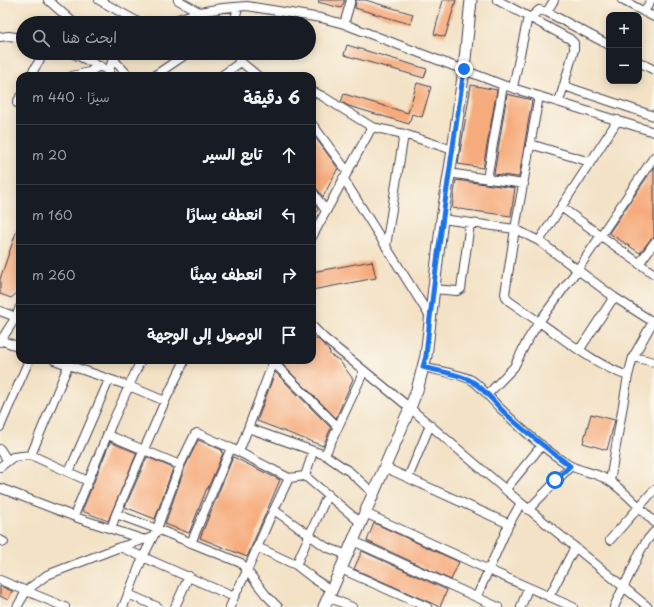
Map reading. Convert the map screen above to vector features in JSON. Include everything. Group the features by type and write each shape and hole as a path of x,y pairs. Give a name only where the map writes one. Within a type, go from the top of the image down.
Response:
{"main road":[{"path":"328,598 410,408 426,356 448,173 453,150 464,69 471,0"}],"street":[{"path":"48,0 66,16"},
{"path":"100,0 128,16"},
{"path":"178,0 199,12"},
{"path":"344,24 351,0"},
{"path":"497,0 570,39 574,43 574,50 559,102"},
{"path":"547,12 554,0"},
{"path":"622,0 654,17"},
{"path":"644,12 651,0"},
{"path":"187,16 199,12 249,3 311,16"},
{"path":"236,16 238,6"},
{"path":"513,87 529,17 539,10 547,12 606,44"},
{"path":"316,17 344,24 503,85 654,132"},
{"path":"0,37 16,37"},
{"path":"32,72 40,60"},
{"path":"87,60 100,66 107,72"},
{"path":"108,72 112,60"},
{"path":"117,60 126,72"},
{"path":"160,72 178,60"},
{"path":"227,72 241,62 253,72"},
{"path":"642,63 654,69"},
{"path":"89,72 100,66"},
{"path":"487,179 503,85"},
{"path":"564,86 654,116"},
{"path":"316,93 372,127 404,134 453,150"},
{"path":"539,96 515,229 505,294 506,299 616,372 628,376"},
{"path":"540,241 618,120"},
{"path":"316,229 372,127"},
{"path":"316,130 345,174 386,246 430,315"},
{"path":"386,246 404,134"},
{"path":"530,144 590,162"},
{"path":"488,394 514,367 527,341 539,322 578,269 654,157"},
{"path":"448,173 524,184"},
{"path":"316,196 326,211"},
{"path":"561,207 654,274"},
{"path":"442,219 515,229 540,241 614,297 654,321 633,357 628,376 610,482"},
{"path":"433,289 457,291 461,289 470,223"},
{"path":"639,264 654,243"},
{"path":"580,349 614,297"},
{"path":"0,311 16,317 0,341 16,346"},
{"path":"316,330 506,489 528,510 648,607"},
{"path":"633,357 654,362"},
{"path":"0,427 27,364"},
{"path":"63,364 129,386 165,401"},
{"path":"74,516 139,364"},
{"path":"111,529 116,514 165,401 183,364"},
{"path":"239,452 271,364"},
{"path":"275,364 338,427"},
{"path":"31,455 68,366"},
{"path":"423,367 463,377 472,381 488,394 494,403 507,415 542,445 570,466 590,472 610,482 654,522"},
{"path":"326,455 364,371"},
{"path":"69,472 109,380"},
{"path":"408,478 430,425"},
{"path":"248,428 313,452 326,455 350,472 374,493"},
{"path":"123,607 143,557 157,529 180,465 195,434 197,434 231,448 289,478 305,476 363,518 489,570 572,607"},
{"path":"108,435 180,465"},
{"path":"506,489 542,445"},
{"path":"191,543 231,448"},
{"path":"0,449 8,461"},
{"path":"305,476 313,452"},
{"path":"0,468 13,457 31,455 88,481"},
{"path":"528,510 570,466"},
{"path":"384,467 509,524"},
{"path":"230,607 248,571 257,547 289,478"},
{"path":"0,488 74,516 142,539"},
{"path":"610,540 654,490"},
{"path":"296,565 328,494"},
{"path":"476,596 509,524 521,503"},
{"path":"274,510 326,547 347,555"},
{"path":"116,514 157,529 244,565 266,595 278,607"},
{"path":"614,607 636,557 647,539 654,532"},
{"path":"17,607 27,590 47,574 142,539 153,537"},
{"path":"647,539 654,545"},
{"path":"353,541 498,607"},
{"path":"120,547 234,597"},
{"path":"257,547 296,565 314,579 328,598 352,607"},
{"path":"549,597 575,547"},
{"path":"341,569 427,607"},
{"path":"175,607 189,576"},
{"path":"0,580 65,607"},
{"path":"521,607 528,588"},
{"path":"128,594 158,607"}],"building":[{"path":"319,0 345,0 341,8 318,2"},
{"path":"356,0 365,0 413,14 410,24 355,8"},
{"path":"443,0 456,0 445,37 434,34"},
{"path":"347,45 427,69 424,78 344,55"},
{"path":"417,83 431,87 422,117 412,114 409,124 349,106 341,102 344,94 408,113"},
{"path":"471,85 497,90 483,168 458,164"},
{"path":"507,94 532,100 519,177 494,174"},
{"path":"316,138 338,168 323,197 316,188"},
{"path":"654,167 654,238 650,240 640,253 609,233"},
{"path":"456,180 515,188 511,216 452,208"},
{"path":"16,233 16,294 11,298 0,294 0,279"},
{"path":"372,261 376,278 316,289 316,271"},
{"path":"316,339 324,345 330,352 330,355 339,360 353,379 336,418 282,364 316,364"},
{"path":"275,372 331,428 323,446 257,421"},
{"path":"591,414 615,420 607,450 583,443"},
{"path":"198,440 222,450 221,452 223,453 189,533 165,524 185,467"},
{"path":"110,442 137,453 108,521 82,511"},
{"path":"147,457 173,468 155,519 125,507"},
{"path":"233,457 280,480 247,557 200,538"},
{"path":"374,523 459,562 451,580 367,541"},
{"path":"362,551 447,590 440,607 354,569"},
{"path":"0,586 12,591 8,600 0,596"}],"route":[{"path":"464,69 453,150 448,173 426,356 423,367 463,377 472,381 488,394 494,403 507,415 542,445 570,466 555,480"}]}
